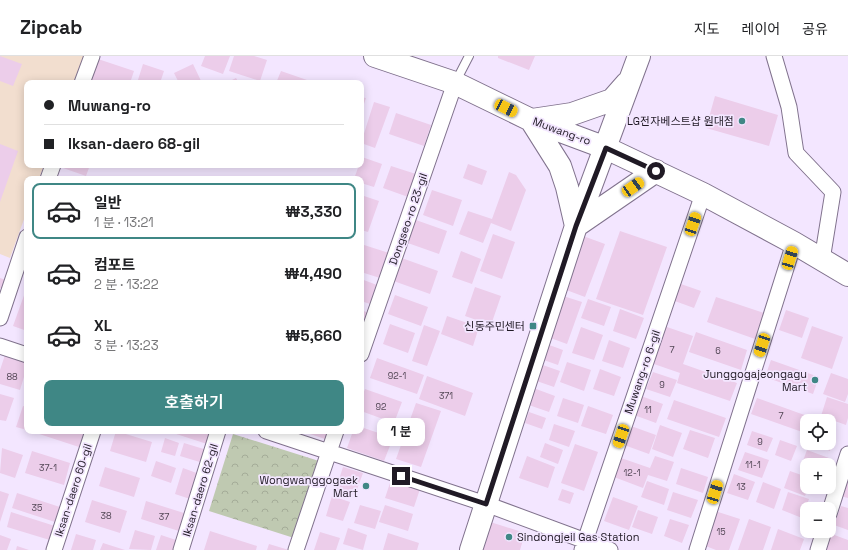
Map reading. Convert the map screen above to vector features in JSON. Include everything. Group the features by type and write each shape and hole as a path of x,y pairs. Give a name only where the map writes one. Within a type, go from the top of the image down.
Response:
{"street":[{"path":"83,80 92,56"},
{"name":"Muwang-ro","path":"375,56 455,83 531,120 606,148 656,171 703,194 794,243 848,275"},
{"path":"471,550 576,226 639,56"},
{"path":"774,56 790,107 796,153 833,192 822,260"},
{"path":"576,226 567,187 560,166 531,120 572,114 612,100 632,77"},
{"name":"Dongseo-ro 23-gil","path":"364,338 455,83"},
{"path":"576,226 656,171"},
{"name":"Muwang-ro 6-gil","path":"583,546 703,194"},
{"path":"697,550 794,243"},
{"path":"0,318 24,246"},
{"path":"0,346 24,354"},
{"name":"Iksan-daero 60-gil","path":"54,550 92,434"},
{"name":"Iksan-daero 62-gil","path":"181,550 217,434"},
{"path":"275,434 486,504 583,546 610,550"},
{"path":"296,550 335,434"},
{"path":"833,502 848,454"},
{"path":"818,550 822,538"}],"lane":[{"path":"455,83 469,56"}],"shaded area":[{"path":"0,56 85,56 76,80 24,80 24,168 43,168 40,176 24,176 24,219 10,258 0,254"}],"green space":[{"path":"233,434 319,461 294,538 209,511"}],"building":[{"path":"0,56 22,64 13,86 0,81"},
{"path":"205,56 230,56 223,74 201,66"},
{"path":"234,56 254,56 267,60 260,80 229,71"},
{"path":"498,56 535,56 529,70 498,58"},
{"path":"98,59 134,71 131,80 90,80"},
{"path":"143,64 164,71 161,80 138,80"},
{"path":"193,64 201,80 178,80 174,73"},
{"path":"281,71 307,80 277,80"},
{"name":"LG전자베스트샵 원대점","path":"715,96 778,115 769,146 706,128"},
{"path":"374,102 390,107 375,148 364,144 364,134"},
{"path":"396,113 431,125 424,146 389,134"},
{"path":"0,144 18,151 0,202"},
{"path":"364,158 382,164 374,187 364,184 364,176 355,176 358,168 364,168"},
{"path":"468,164 487,171 482,185 463,178"},
{"path":"391,166 419,175 411,198 383,188"},
{"path":"63,168 89,168 86,176"},
{"path":"509,172 516,175 526,190 511,231 491,223 483,243 459,234 468,211 492,219"},
{"path":"432,190 462,200 453,226 423,215"},
{"path":"364,196 379,201 368,232 364,231"},
{"path":"413,219 447,231 439,254 405,242"},
{"path":"620,231 667,247 643,315 596,299"},
{"path":"493,234 515,242 502,279 480,271"},
{"path":"583,236 605,244 585,297 561,288"},
{"path":"364,245 389,253 380,278 364,273"},
{"path":"461,251 481,259 472,284 452,277"},
{"path":"396,256 438,271 430,294 388,279"},
{"path":"0,278 12,282 9,290 0,288"},
{"path":"364,280 377,285 370,304 364,302"},
{"path":"678,283 701,291 694,308 672,300"},
{"path":"475,287 501,296 491,325 465,316"},
{"path":"24,295 24,330 13,326"},
{"path":"395,295 428,307 421,326 388,314"},
{"path":"560,295 582,302 567,344 545,336"},
{"path":"716,297 764,313 755,339 707,322"},
{"path":"588,299 611,307 604,326 581,318"},
{"path":"620,309 644,318 636,339 613,331"},
{"path":"786,310 809,318 802,338 779,330"},
{"path":"364,311 369,313 364,326"},
{"path":"447,316 479,327 473,346 441,334"},
{"path":"390,324 415,333 408,353 383,344"},
{"path":"424,325 440,331 427,366 412,361"},
{"path":"664,326 693,336 683,364 737,383 730,401 677,383 680,373 651,363"},
{"path":"812,326 843,337 832,369 801,358"},
{"path":"581,327 603,335 594,360 572,353"},
{"path":"696,332 747,350 741,370 689,352"},
{"path":"609,340 630,348 623,368 602,361"},
{"path":"541,342 563,350 558,365 535,357"},
{"path":"6,352 24,358 24,377 20,390 0,384 0,370"},
{"path":"377,358 424,375 417,394 370,378"},
{"path":"771,360 819,377 813,394 765,377"},
{"path":"534,362 560,371 554,387 528,378"},
{"path":"567,362 591,370 584,391 560,382"},
{"path":"600,369 621,377 614,396 593,389"},
{"path":"653,372 677,380 670,397 646,389"},
{"path":"831,373 848,379 848,394 845,402 823,394"},
{"path":"427,376 473,393 465,416 419,399"},
{"path":"528,386 555,396 549,412 523,403"},
{"path":"365,389 402,402 394,423 364,412"},
{"path":"0,394 14,398 6,421 0,420"},
{"path":"641,396 663,404 656,423 634,415"},
{"path":"827,397 848,404 848,418 846,425 836,421 836,414 822,414"},
{"path":"563,398 584,405 578,423 557,416"},
{"path":"757,398 802,414 800,414 800,431 751,414"},
{"path":"674,400 726,418 719,437 667,419"},
{"path":"416,403 441,411 421,467 396,459"},
{"path":"23,406 24,406 24,429 16,427"},
{"path":"588,406 613,415 606,434 581,426"},
{"path":"529,412 546,418 542,429 525,423"},
{"path":"554,424 575,431 569,447 549,440"},
{"path":"660,425 682,433 673,457 652,449"},
{"path":"631,426 656,435 649,454 624,445"},
{"path":"364,428 393,438 384,461 347,448 352,434 364,434"},
{"path":"690,430 715,438 708,458 683,449"},
{"path":"752,431 773,438 767,452 747,445"},
{"path":"39,434 83,434 79,447"},
{"path":"115,434 126,434 152,442 146,462 110,451"},
{"path":"176,434 210,434 207,444"},
{"path":"310,434 327,434 325,439"},
{"path":"165,438 179,443 175,456 161,452"},
{"path":"780,440 797,446 791,461 775,455"},
{"path":"184,443 207,450 203,463 180,456"},
{"path":"545,443 563,450 558,464 540,457"},
{"path":"575,444 598,452 584,491 561,483"},
{"path":"2,448 23,455 15,478 0,473"},
{"path":"807,450 829,458 804,458"},
{"path":"32,451 70,463 64,485 25,473"},
{"path":"745,452 769,460 762,478 738,470"},
{"path":"527,456 555,467 548,488 519,478"},
{"path":"655,456 674,462 667,481 648,475 643,488 614,477 621,458 650,468"},
{"path":"156,461 176,468 171,483 151,476"},
{"path":"105,467 140,478 134,497 99,486"},
{"path":"343,467 363,473 355,495 336,489"},
{"path":"183,468 202,475 193,500 175,494"},
{"path":"681,468 708,477 703,493 676,484"},
{"path":"790,471 800,475 800,494 806,494 805,496 784,488"},
{"path":"393,474 422,483 414,507 385,498"},
{"path":"734,474 755,482 748,500 727,493"},
{"path":"848,477 848,498 840,496"},
{"path":"647,481 669,489 664,505 641,497"},
{"path":"763,482 781,489 774,509 756,502"},
{"path":"562,489 574,493 570,504 558,500"},
{"path":"0,491 9,494 0,522"},
{"path":"673,492 698,500 691,518 667,510"},
{"path":"788,492 809,499 808,502 800,502 800,517 782,510"},
{"path":"17,493 63,508 58,523 12,508"},
{"path":"332,496 350,502 343,521 326,516"},
{"path":"613,497 638,506 629,530 604,521"},
{"path":"92,500 127,511 120,533 85,522"},
{"path":"146,501 187,514 182,532 141,519"},
{"path":"360,505 381,511 375,529 354,523"},
{"path":"385,505 413,514 408,531 379,522"},
{"path":"841,506 848,508 848,530 836,526 836,520"},
{"path":"638,510 658,517 652,534 632,527"},
{"path":"715,511 740,519 729,550 716,550 703,545"},
{"path":"11,512 58,527 53,541 7,527"},
{"path":"670,519 689,525 682,543 664,536"},
{"path":"749,519 771,527 763,550 738,550"},
{"path":"484,520 525,533 520,550 478,550"},
{"path":"348,528 367,535 363,550 343,544"},
{"path":"778,529 804,539 800,550 771,550"},
{"path":"135,530 155,536 151,550 129,549"},
{"path":"210,531 257,546 256,550 204,550"},
{"path":"320,532 340,538 336,550 314,550"},
{"path":"388,533 419,543 417,550 383,550"},
{"path":"76,534 96,540 93,550 71,550"},
{"path":"0,535 11,539 7,550 0,550"},
{"path":"161,535 179,541 176,550 156,550"},
{"path":"836,536 848,540 848,550 823,550 827,538 836,538"},
{"path":"103,543 125,550 100,550"},
{"path":"269,544 289,550 267,550"},
{"path":"17,546 29,550 16,550"}],"place":[{"name":"LG전자베스트샵 원대점","path":"742,121"},
{"name":"신동주민센터","path":"533,326"},
{"name":"Junggogajeongagu Mart","path":"815,380"},
{"name":"Wongwanggogaek Mart","path":"366,486"},
{"name":"Sindongjeil Gas Station","path":"509,537"}],"route":[{"path":"401,476 486,504 576,226 606,148 656,171"}]}
